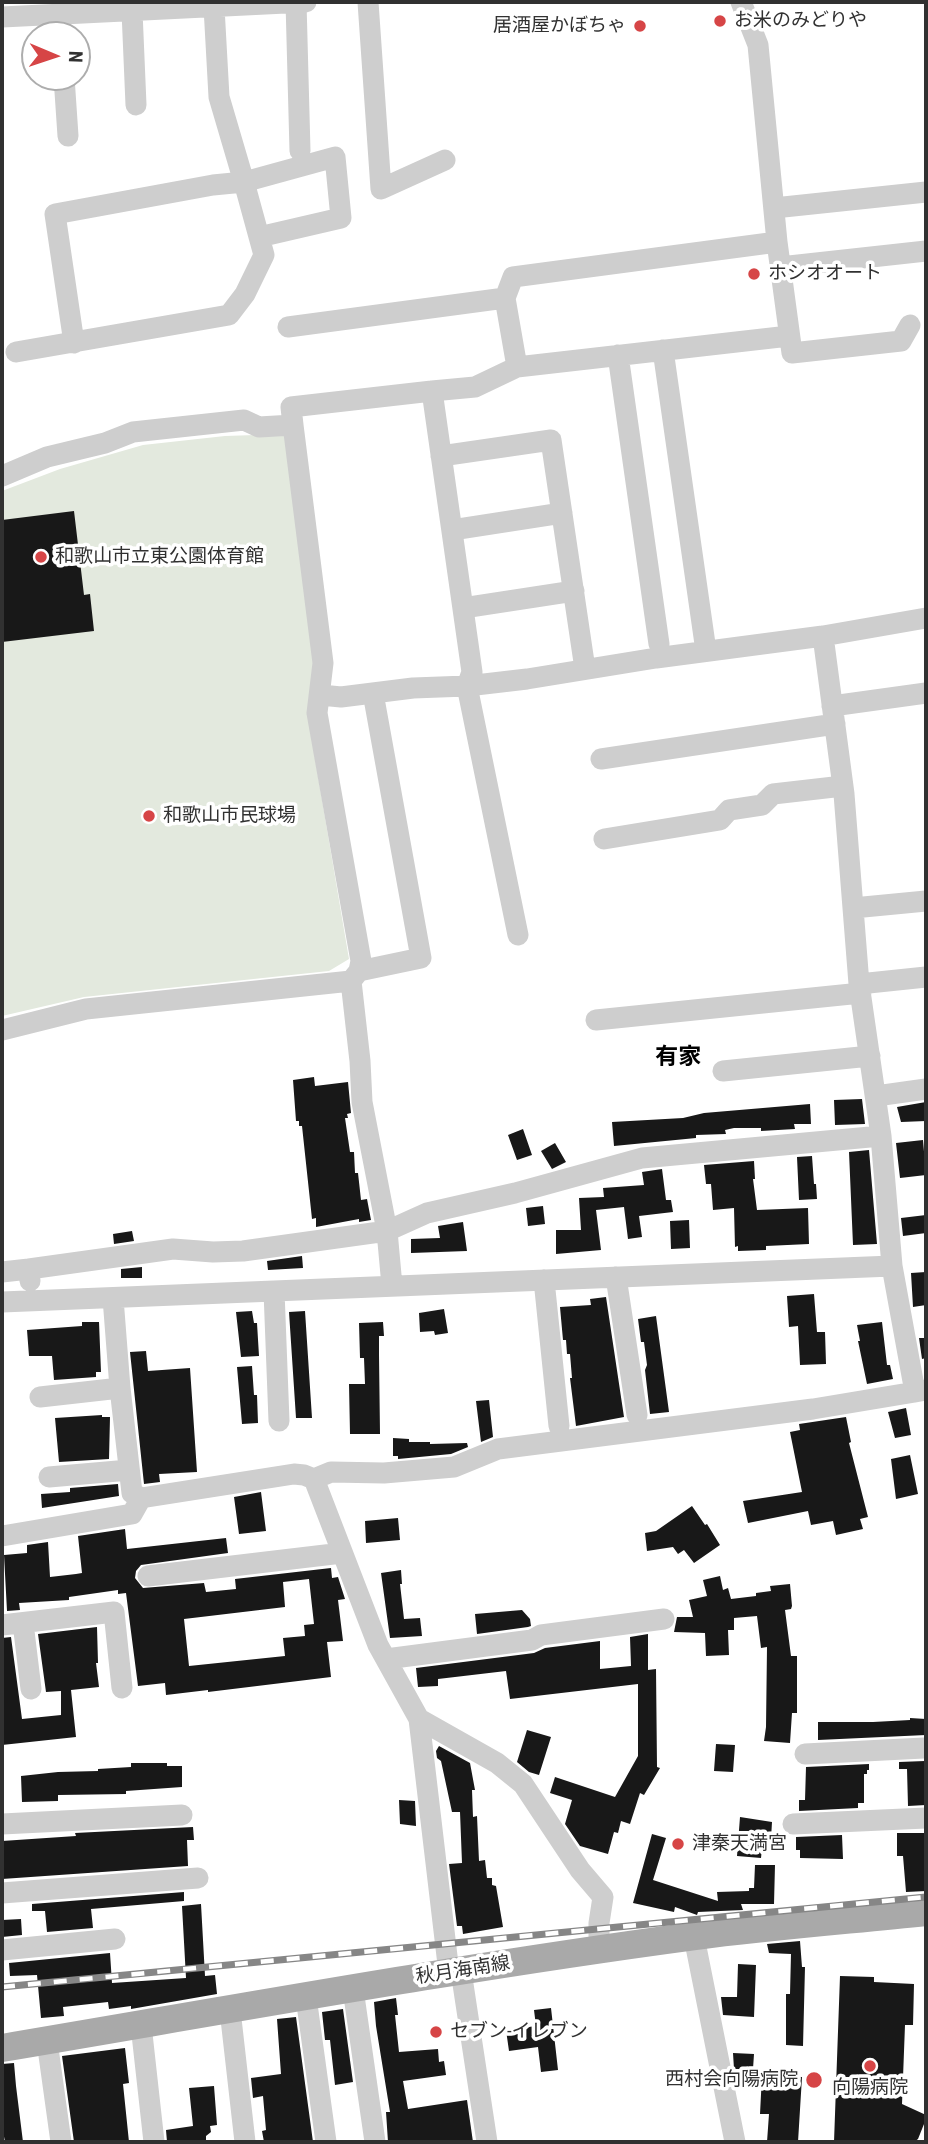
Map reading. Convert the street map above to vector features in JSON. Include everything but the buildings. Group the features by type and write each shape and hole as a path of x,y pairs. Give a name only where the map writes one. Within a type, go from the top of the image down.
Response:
{"main road":[{"name":"秋月海南線","path":"2,2049 455,1972 694,1937 926,1912"}],"street":[{"path":"296,2 300,151"},
{"path":"80,21 132,10 306,2"},
{"path":"368,2 381,189 445,160"},
{"path":"741,2 758,45 777,242 792,353 901,341 910,325"},
{"path":"16,352 229,315 245,295 264,255 219,97 207,5"},
{"path":"132,10 136,105"},
{"path":"2,17 32,21"},
{"path":"65,91 68,136"},
{"path":"74,343 55,214 213,185 244,182 335,157 341,218 259,237"},
{"path":"774,208 926,192"},
{"path":"517,367 505,298 513,277 777,242"},
{"path":"780,268 926,251"},
{"path":"288,327 505,298"},
{"path":"392,1286 387,1231 362,1102 355,976 361,961 317,713 323,663 291,407 475,387 517,367 789,336"},
{"path":"663,350 698,645"},
{"path":"618,355 659,644"},
{"path":"432,391 463,608 469,679 518,935"},
{"path":"2,476 47,457 105,443 133,432 244,420 258,427 293,425"},
{"path":"441,456 551,440 586,669"},
{"path":"452,530 562,513"},
{"path":"463,608 573,591"},
{"path":"620,652 659,644 698,645 823,636 926,618"},
{"path":"113,1298 132,1493 141,1498 294,1474 314,1479 331,1472 384,1473 454,1467 498,1449 813,1409 921,1391 891,1266 881,1136 860,988 843,786 823,636"},
{"path":"469,679 586,669 698,645"},
{"path":"321,695 341,697 413,688 562,660"},
{"path":"2,1030 86,1009 355,976 421,958 373,693"},
{"path":"601,759 834,715 926,693"},
{"path":"604,839 720,820 729,810 762,805 773,794 843,786"},
{"path":"853,908 926,901"},
{"path":"596,1020 860,988 926,976"},
{"path":"723,1071 870,1056"},
{"path":"876,1096 926,1088"},
{"path":"2,1272 173,1249 243,1251 387,1231 427,1213 515,1193 642,1158 881,1136"},
{"path":"2,1302 891,1266"},
{"path":"29,1269 31,1301"},
{"path":"616,1277 636,1415"},
{"path":"544,1280 559,1426"},
{"path":"274,1291 279,1421"},
{"path":"40,1397 120,1388"},
{"path":"49,1477 130,1470"},
{"path":"314,1479 378,1645 419,1719 455,1972 486,2142"},
{"path":"2,1536 132,1514 141,1498"},
{"path":"148,1576 342,1553"},
{"path":"2,1625 114,1612 122,1688"},
{"path":"386,1659 664,1619"},
{"path":"23,1623 31,1689"},
{"path":"419,1719 497,1763 523,1784 580,1870 603,1897 599,1951"},
{"path":"805,1754 923,1748"},
{"path":"2,1825 182,1815"},
{"path":"793,1824 926,1818"},
{"path":"2,1893 198,1878"},
{"path":"694,1937 735,2142"},
{"path":"2,1951 115,1939"},
{"path":"353,1989 375,2142"},
{"path":"306,1997 326,2142"},
{"path":"230,2010 244,2142"},
{"path":"141,2025 154,2142"},
{"path":"47,2041 61,2142"}],"shaded area":[{"path":"285,434 315,657 311,735 349,959 329,971 84,997 2,1016 2,491 60,469 143,445 225,436"}],"railway":[{"path":"2,1987 926,1897"}],"place":[{"name":"お米のみどりや","path":"720,21"},
{"name":"居酒屋かぼちゃ","path":"640,26"},
{"name":"ホシオオート","path":"754,274"},
{"name":"和歌山市立東公園体育館","path":"41,557"},
{"name":"和歌山市民球場","path":"149,816"},
{"name":"津秦天満宮","path":"678,1844"},
{"name":"セブン-イレブン","path":"436,2032"},
{"name":"向陽病院","path":"870,2066"},
{"name":"西村会向陽病院","path":"814,2080"}],"district":[{"name":"有家","path":"678,1058"}]}
